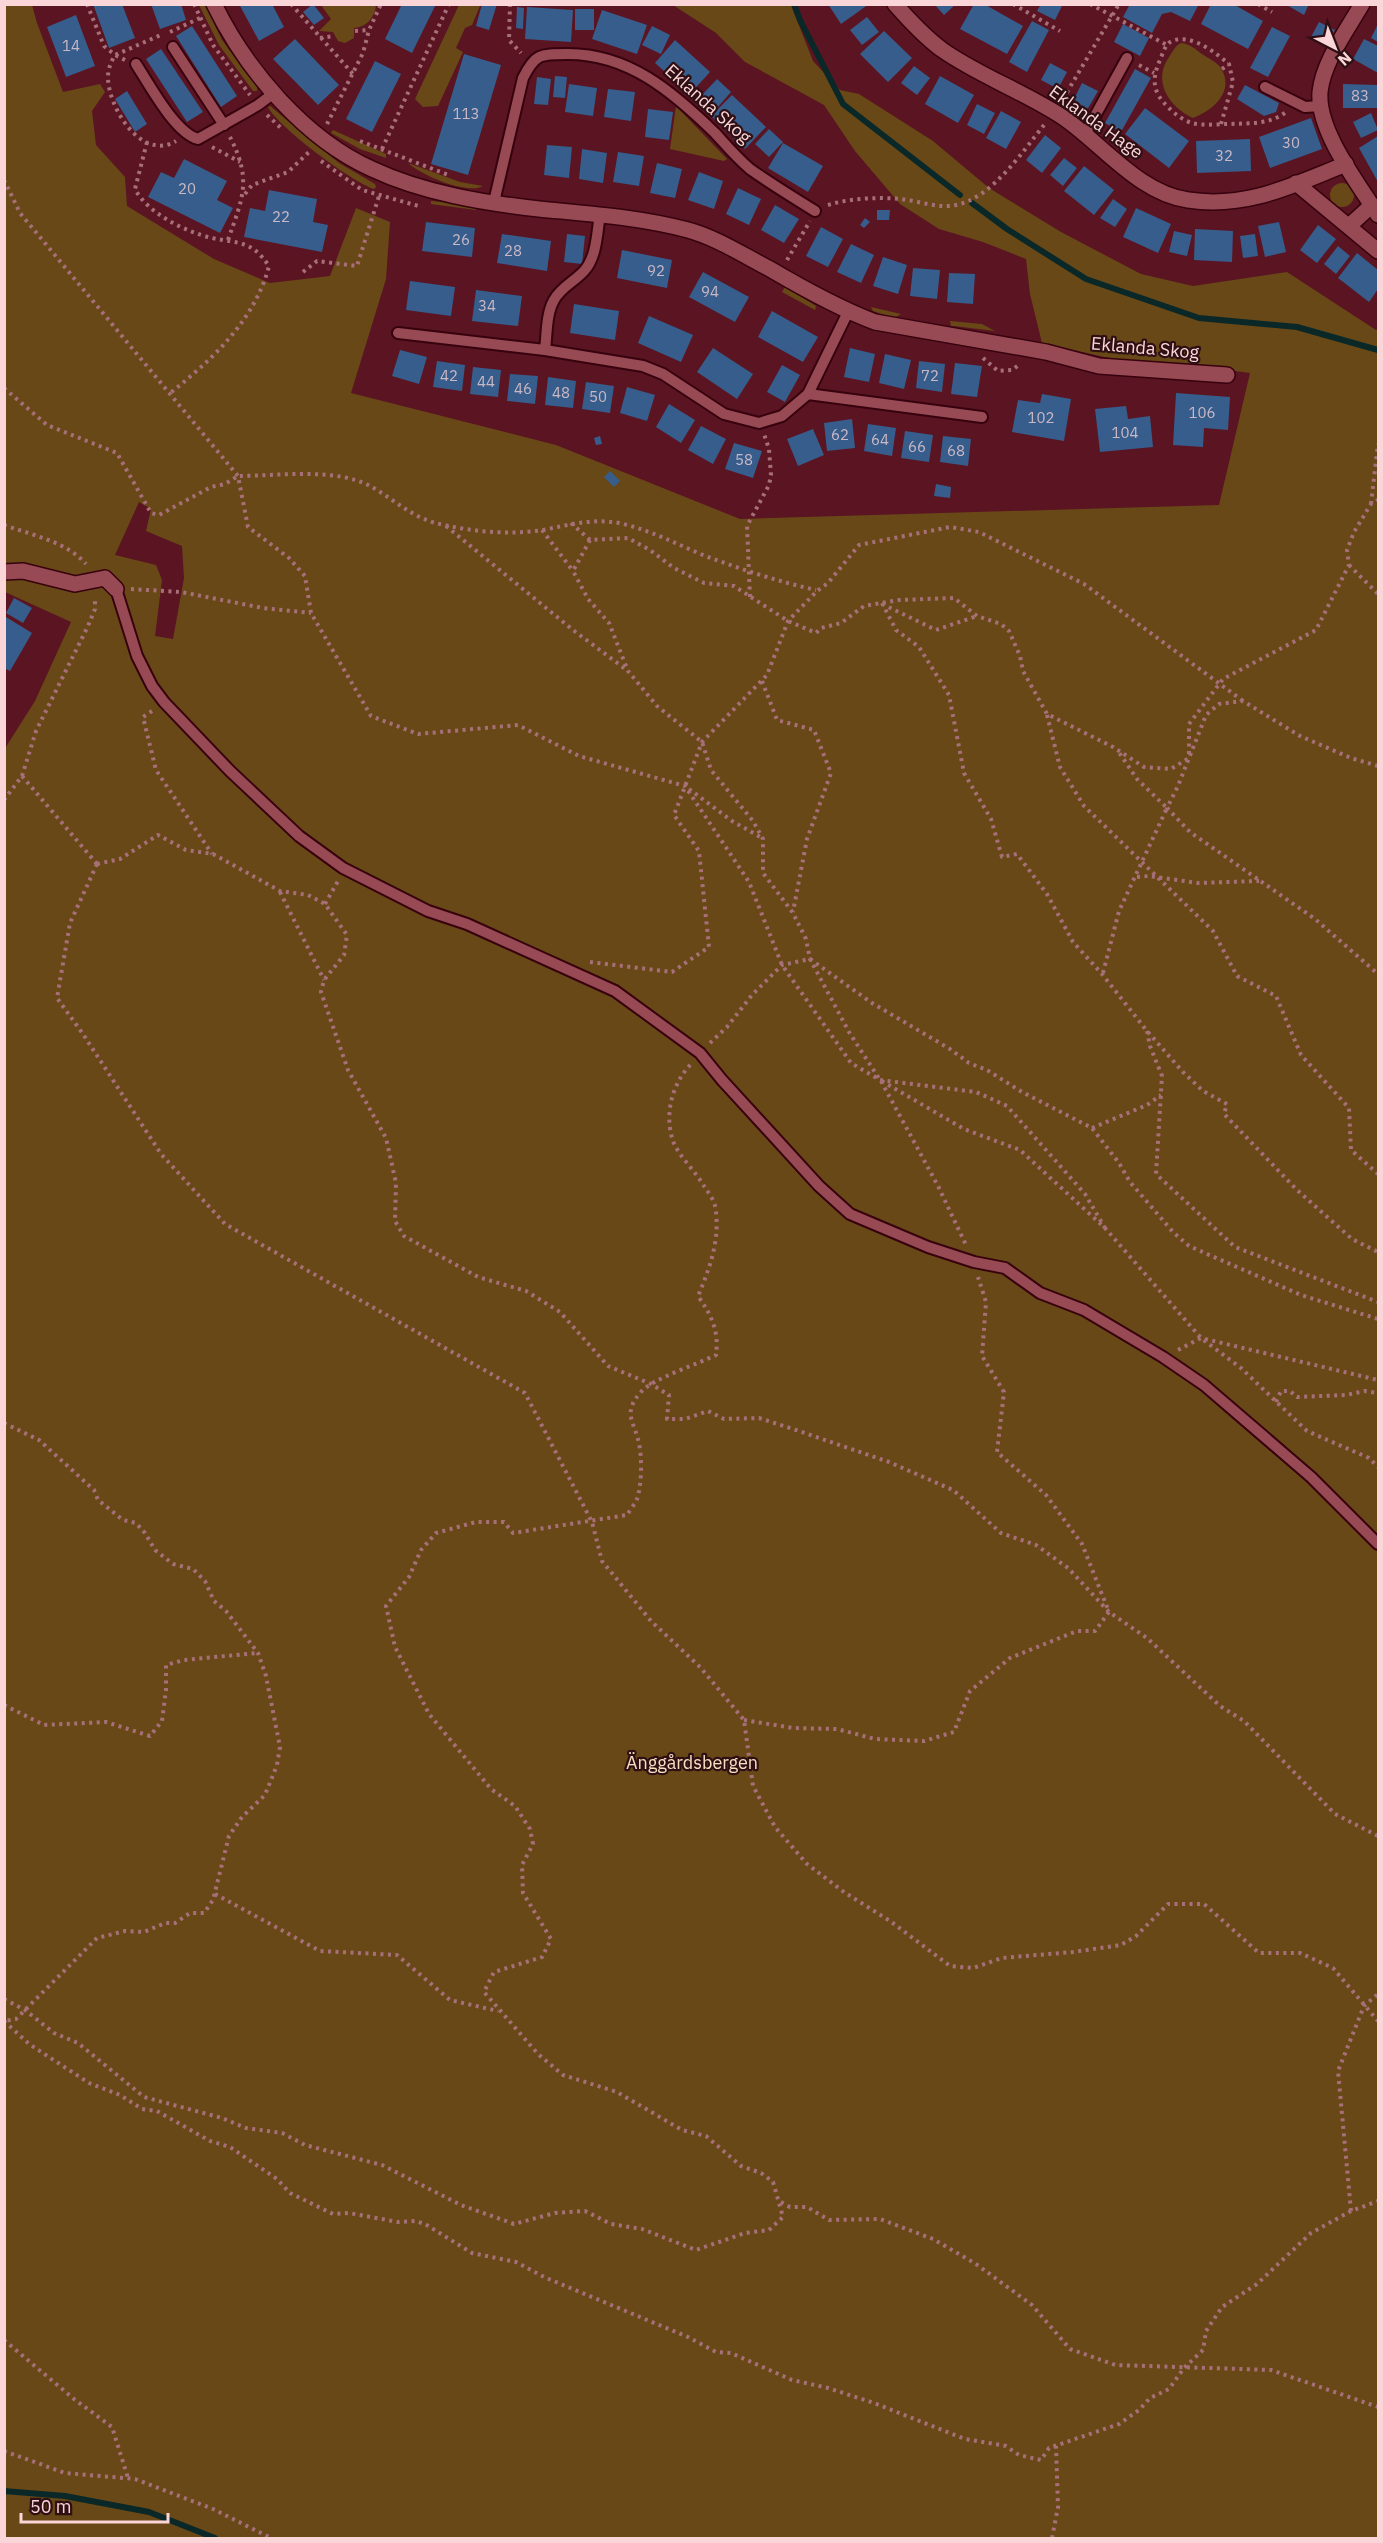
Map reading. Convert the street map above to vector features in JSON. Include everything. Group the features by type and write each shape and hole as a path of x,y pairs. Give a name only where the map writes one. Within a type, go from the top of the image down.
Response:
{"street":[{"name":"Eklanda Skog","path":"214,4 237,46 274,93 321,136 360,163 394,178 454,195 539,209 600,213 646,220 690,231 715,240 848,312 875,322 1046,352 1099,366 1227,375"},
{"name":"Eklanda Hage","path":"895,4 942,49 1045,107 1089,128 1140,179 1162,192 1186,200 1217,203 1260,198 1346,164"},
{"path":"1349,226 1375,210 1346,164 1327,126 1321,106 1320,91 1324,76 1362,4"},
{"path":"1296,183 1378,252"},
{"path":"4,572 23,571 75,584 105,578 116,589"}],"lane":[{"path":"173,47 224,125"},
{"name":"Eklanda Skog","path":"531,62 540,55 579,54 632,67 666,89 749,168 816,211"},
{"path":"1089,128 1127,58"},
{"path":"494,202 523,78 531,62"},
{"path":"136,63 176,124 192,137 224,125 274,93"},
{"path":"1265,87 1305,107 1321,106"},
{"path":"545,350 550,311 554,301 561,290 584,271 589,263 595,248 600,213"},
{"path":"398,333 545,350 643,366 663,374 724,414 759,423 782,416 808,394 848,312"},
{"path":"808,394 982,417"},
{"path":"116,589 137,656 152,686 164,702 261,801 299,836 343,868 428,911 467,924 615,991 700,1053 819,1186 850,1215 928,1247 974,1262 1005,1268 1040,1293 1084,1310 1163,1357 1204,1385 1311,1477 1378,1544"}],"path":[{"path":"87,4 104,46 115,55 136,63"},
{"path":"291,4 353,74"},
{"path":"321,136 363,53 369,30 381,4"},
{"path":"382,149 449,4"},
{"path":"510,4 509,40 531,62"},
{"path":"1013,4 1060,31"},
{"path":"1090,4 1167,45"},
{"path":"1258,4 1272,12"},
{"path":"200,18 115,55 108,76 112,101 125,123 147,142 157,147 192,137 241,162"},
{"path":"355,31 369,30"},
{"path":"320,38 334,36"},
{"path":"1221,124 1233,82 1229,64 1192,40 1171,41 1154,73 1154,85 1158,97 1174,112 1191,123 1221,124 1266,122 1280,116 1295,103"},
{"path":"1222,69 1229,64"},
{"path":"1053,93 1072,104 1089,128"},
{"path":"224,125 241,162 244,196"},
{"path":"147,142 135,189 141,201 160,216 183,227 212,238 246,244 262,256 269,266 265,282 225,345 169,394"},
{"path":"228,240 244,196 252,185 298,165 309,152"},
{"path":"4,180 20,213 238,476 248,527 289,558 305,576 311,612 371,716 417,734 518,724 579,756 685,786 732,821 763,839"},
{"path":"787,261 816,211 832,204 854,199 900,199 928,204 956,205 985,189"},
{"path":"303,272 317,261 357,266 379,196 426,207"},
{"path":"4,387 47,425 117,453 151,513 159,515 211,487 225,484 238,476 341,476 371,486 424,521 473,531 542,530 571,523 600,521 620,524 664,536 708,557 749,569 773,580 817,591"},
{"path":"750,598 747,525 769,485 771,475 769,449 759,423"},
{"path":"1189,758 1189,724 1223,679 1316,630 1348,565 1347,550 1354,532 1371,504 1378,444"},
{"path":"1371,504 1378,500"},
{"path":"571,523 590,540 628,538 650,550 674,568 704,583 734,586 788,621 816,633 821,628 841,622 864,606 899,600 954,597 977,616 1001,624 1009,631 1020,656 1023,671 1047,714 1060,767 1084,806 1213,931 1237,976 1276,996 1301,1055 1349,1108 1351,1150 1378,1174"},
{"path":"4,525 61,546 78,555 90,568 95,609 36,731 22,776 4,800"},
{"path":"445,525 573,630 628,671 657,706 702,742 711,770 753,821 763,839 763,873 793,913 806,939 810,959 849,1032 880,1080 938,1186 974,1262 986,1302 982,1356 1004,1392 997,1452 1046,1495 1082,1544 1109,1612"},
{"path":"589,962 672,972 708,947 699,851 674,815 702,742 767,675 788,621 828,583 859,545 950,527 979,532 1084,584 1243,702 1300,736 1351,758 1378,766"},
{"path":"542,530 573,571 588,599 609,623 628,671"},
{"path":"573,571 590,540"},
{"path":"1348,565 1378,594"},
{"path":"116,589 181,592 263,608 311,612"},
{"path":"882,603 936,630 977,616"},
{"path":"882,603 896,630 919,647 949,695 964,773 991,819 1002,857 1017,854 1047,894 1073,942 1102,974 1147,1031 1196,1084 1227,1104 1224,1114 1296,1189 1352,1239 1378,1252"},
{"path":"762,681 777,720 814,730 831,772 807,838 793,913"},
{"path":"164,702 143,717 156,771 213,854"},
{"path":"1102,974 1119,912 1137,877 1206,715 1219,704 1243,702"},
{"path":"1047,714 1118,750 1144,766 1172,769 1189,758"},
{"path":"1118,750 1137,779 1190,832 1315,919 1378,975"},
{"path":"22,776 98,864"},
{"path":"685,786 749,882 782,965 851,1063 964,1129 1020,1150 1105,1228 1201,1338 1241,1368 1307,1431 1369,1458 1378,1467"},
{"path":"98,864 120,859 158,834 186,850 213,854 280,891 308,895 326,903 347,935 344,955 324,980 321,992 348,1070 386,1138 396,1183 395,1221 404,1236 478,1277 526,1291 560,1312 608,1366 651,1384 669,1395 667,1419 685,1419 708,1411 724,1419 759,1418 889,1462 953,1490 1001,1533 1036,1545 1068,1568 1109,1612 1147,1638 1220,1706 1244,1721 1335,1814 1378,1834"},
{"path":"98,864 70,923 57,998 84,1034 161,1154 225,1224 525,1393 592,1522 602,1561 651,1621 700,1667 744,1720 753,1786 775,1827 807,1864 950,1966 973,1968 1002,1958 1074,1952 1121,1945 1136,1936 1168,1904 1203,1904 1259,1953 1300,1953 1333,1968 1378,2021"},
{"path":"326,903 343,868"},
{"path":"1137,877 1157,877 1198,883 1260,880"},
{"path":"280,891 324,980"},
{"path":"4,1999 25,2010 54,2033 78,2043 144,2097 222,2118 246,2128 282,2133 305,2145 382,2165 461,2205 514,2224 555,2213 585,2211 611,2224 642,2229 696,2250 736,2235 769,2230 783,2217 773,2181 761,2173 741,2166 706,2136 682,2130 617,2092 563,2075 538,2054 484,1992 494,1972 542,1957 551,1939 523,1893 522,1864 533,1844 530,1829 515,1806 491,1789 429,1714 395,1647 386,1606 409,1577 421,1550 436,1533 476,1522 504,1522 513,1533 592,1522 627,1515 637,1499 640,1470 639,1443 630,1423 630,1410 641,1391 651,1384 716,1355 718,1338 712,1315 698,1296 709,1270 716,1239 715,1205 673,1142 669,1109 680,1076 782,965 810,959 872,1003 950,1048 969,1063 987,1070 1092,1128 1119,1163 1130,1182 1173,1232 1189,1246 1301,1295 1378,1319"},
{"path":"1147,1031 1150,1046 1162,1076 1156,1174 1235,1246 1378,1302"},
{"path":"880,1080 976,1092 1007,1106 1085,1194 1105,1228"},
{"path":"1092,1128 1147,1105 1161,1095"},
{"path":"1163,1357 1201,1338 1378,1380"},
{"path":"1276,1402 1281,1391 1290,1390 1297,1397 1346,1395 1365,1391 1378,1393"},
{"path":"4,1423 39,1440 94,1490 98,1500 123,1520 136,1523 145,1533 155,1551 173,1564 193,1569 205,1581 214,1601 226,1611 258,1653 266,1676 280,1748 277,1766 265,1795 242,1817 229,1836 213,1900 204,1913 190,1913 175,1923 165,1923 144,1932 125,1931 97,1938 82,1956 56,1977 43,1994 16,2019 4,2021"},
{"path":"744,1720 793,1728 837,1729 874,1739 924,1740 944,1735 954,1732 970,1691 1010,1658 1077,1631 1095,1631 1109,1612"},
{"path":"4,1705 44,1725 106,1722 150,1736 162,1721 166,1665 184,1660 258,1653"},
{"path":"214,1894 320,1951 397,1955 450,2000 499,2011"},
{"path":"1351,2211 1338,2071 1364,2006 1378,1994"},
{"path":"4,2021 29,2044 89,2083 120,2095 142,2109 157,2111 210,2141 230,2147 277,2179 290,2193 333,2214 349,2213 398,2222 415,2221 425,2224 440,2231 472,2253 516,2262 544,2277 688,2337 716,2352 731,2353 776,2374 874,2403 965,2439 1006,2446 1019,2455 1041,2460 1049,2448 1119,2424 1139,2410 1150,2398 1169,2389 1184,2368 1203,2350 1206,2331 1222,2307 1257,2284 1311,2233 1351,2211 1378,2201"},
{"path":"780,2201 790,2207 807,2207 829,2220 880,2219 933,2239 975,2264 1032,2305 1070,2349 1115,2365 1271,2370 1378,2407"},
{"path":"4,2340 74,2399 112,2427 128,2478"},
{"path":"1052,2538 1058,2507 1056,2446"},
{"path":"4,2451 65,2473 128,2478 213,2509 271,2538"}],"green space":[{"name":"Änggårdsbergen","path":"5,5 32,5 63,92 100,84 105,92 92,111 96,145 125,177 127,206 214,259 270,283 330,276 356,208 390,222 386,279 351,393 556,445 740,519 1219,505 1250,373 1191,365 1118,360 1042,343 1030,294 1026,259 983,242 939,229 900,204 855,151 824,105 745,62 716,33 673,5 791,5 813,61 840,90 859,94 933,141 989,188 1061,232 1141,274 1193,286 1287,272 1376,330 1378,329 1378,2538 5,2538 4,750 35,701 71,622 5,592","holes":["139,502 151,509 146,531 182,546 184,578 173,639 155,636 162,580 156,565 115,555"]},
{"path":"199,5 205,5 222,40 257,87 257,91 253,91 219,45"},
{"path":"321,5 376,5 370,21 354,28 354,38 345,43 338,41 333,32 319,31 331,19"},
{"path":"459,5 480,6 472,25 465,28 456,48 463,52 438,106 423,107 415,99"},
{"path":"1181,43 1187,44 1217,64 1222,69 1225,80 1223,94 1218,101 1207,111 1193,118 1170,100 1163,84 1164,66 1174,49"},
{"path":"270,106 339,163 375,184 376,187 374,189 350,176 317,153 275,116 268,107"},
{"path":"676,106 727,159 724,161 670,149"},
{"path":"333,130 386,154 386,158 360,149 331,133"},
{"path":"408,163 460,182 483,186 466,188 456,186 433,178"},
{"path":"1342,183 1350,187 1354,195 1350,203 1342,207 1334,203 1330,195 1334,187"},
{"path":"431,201 473,205 476,210 431,204"},
{"path":"785,287 816,306 815,310 782,292"},
{"path":"871,307 901,314 894,318 873,311"},
{"path":"950,321 982,324 995,331 951,326"}],"building":[{"path":"93,4 122,4 135,38 109,48"},
{"path":"151,4 181,4 186,20 160,29"},
{"path":"239,4 272,4 284,27 259,41"},
{"path":"313,4 324,18 314,25 303,12"},
{"path":"402,4 436,4 412,53 385,39"},
{"path":"482,4 497,4 489,30 476,26"},
{"path":"828,4 869,4 841,24"},
{"path":"934,4 956,4 944,15"},
{"path":"974,4 984,4 1023,26 1007,54 960,29"},
{"path":"1041,4 1063,4 1055,20 1037,11"},
{"path":"1130,4 1199,4 1190,21 1171,12 1162,14 1152,33 1123,17"},
{"path":"1211,4 1233,4 1263,21 1248,49 1201,24"},
{"path":"1285,4 1309,4 1304,15"},
{"path":"517,7 524,8 523,29 516,28"},
{"path":"527,7 573,10 571,42 525,39"},
{"path":"575,9 594,9 594,30 575,30"},
{"path":"602,10 647,25 637,54 592,39"},
{"path":"76,15 95,66 66,77 47,27"},
{"path":"867,17 879,32 862,45 850,30"},
{"path":"1032,21 1049,30 1027,72 1009,62"},
{"path":"1319,22 1335,30 1327,45 1311,37"},
{"path":"1123,24 1149,38 1140,56 1114,42"},
{"path":"1378,24 1378,42 1371,38"},
{"path":"192,26 237,96 221,107 176,36"},
{"path":"652,26 670,35 661,54 642,45"},
{"path":"1272,27 1290,36 1268,77 1250,68"},
{"path":"884,31 912,58 888,82 860,54"},
{"path":"295,39 339,85 318,105 273,59"},
{"path":"1364,39 1378,46 1378,73 1353,59"},
{"path":"675,40 710,72 690,94 655,63"},
{"path":"161,49 203,112 187,122 146,59"},
{"path":"464,54 501,65 468,175 431,164"},
{"path":"375,61 401,74 372,132 346,119"},
{"path":"1050,63 1067,72 1058,89 1041,80"},
{"path":"914,66 930,78 917,95 901,83"},
{"path":"1135,69 1151,78 1121,132 1105,123"},
{"path":"555,76 567,77 565,98 553,97"},
{"path":"940,76 974,95 958,123 925,104"},
{"path":"537,77 551,79 548,105 534,104"},
{"path":"717,79 731,92 717,108 702,95"},
{"path":"1082,83 1098,91 1087,110 1074,99"},
{"path":"569,84 597,88 593,116 565,112"},
{"path":"1343,84 1378,85 1378,108 1343,108"},
{"path":"1245,85 1279,103 1276,112 1264,116 1237,99"},
{"path":"608,89 635,92 631,121 604,117"},
{"path":"127,91 147,124 135,132 115,99"},
{"path":"732,95 766,127 745,149 711,116"},
{"path":"977,104 995,113 984,134 967,125"},
{"path":"1145,108 1189,141 1169,168 1125,134"},
{"path":"648,109 673,112 669,140 645,137"},
{"path":"1001,111 1021,122 1006,149 986,138"},
{"path":"1371,113 1378,130 1361,138 1353,122"},
{"path":"1311,118 1322,149 1270,168 1259,137"},
{"path":"769,129 783,142 769,157 755,144"},
{"path":"1045,135 1061,148 1042,173 1026,160"},
{"path":"1378,136 1378,182 1359,148"},
{"path":"1250,139 1251,171 1197,173 1196,141"},
{"path":"783,143 823,166 808,192 768,168"},
{"path":"547,145 572,147 569,178 544,175"},
{"path":"582,149 607,153 603,183 579,179"},
{"path":"618,152 644,156 639,186 613,182"},
{"path":"1064,158 1077,168 1063,186 1050,175"},
{"path":"184,159 227,181 217,200 233,208 220,233 148,197 161,172 174,178"},
{"path":"657,163 682,169 675,198 650,193"},
{"path":"1084,166 1114,190 1094,215 1064,191"},
{"path":"699,172 723,181 714,209 688,200"},
{"path":"738,188 761,199 749,225 726,214"},
{"path":"269,190 317,199 313,222 328,225 322,252 244,237 250,208 265,211"},
{"path":"1113,199 1127,209 1115,227 1100,218"},
{"path":"775,205 799,219 784,243 761,230"},
{"path":"1136,208 1171,224 1158,253 1123,237"},
{"path":"877,210 890,210 889,220 877,220"},
{"path":"865,218 870,222 864,228 860,225"},
{"path":"426,222 475,228 472,257 422,251"},
{"path":"1279,222 1286,252 1265,257 1258,226"},
{"path":"1318,225 1336,239 1317,263 1300,250"},
{"path":"821,227 843,239 828,267 806,256"},
{"path":"1195,229 1233,231 1232,262 1194,260"},
{"path":"1174,231 1192,235 1187,256 1169,252"},
{"path":"502,234 551,241 547,271 497,263"},
{"path":"567,234 585,236 582,264 564,262"},
{"path":"1255,234 1258,256 1243,258 1240,236"},
{"path":"851,244 874,255 861,283 837,272"},
{"path":"1338,246 1350,256 1336,274 1324,264"},
{"path":"622,250 672,260 667,288 617,278"},
{"path":"1357,253 1378,270 1378,289 1369,302 1338,278"},
{"path":"883,257 907,265 898,294 873,286"},
{"path":"913,268 940,270 937,299 910,296"},
{"path":"703,272 749,297 735,322 689,297"},
{"path":"949,273 975,274 973,304 947,302"},
{"path":"410,281 455,287 451,316 406,310"},
{"path":"476,290 522,296 518,326 472,321"},
{"path":"574,304 619,311 615,340 570,333"},
{"path":"772,311 818,337 803,362 758,337"},
{"path":"649,316 693,335 681,362 638,343"},
{"path":"713,348 753,374 737,399 697,372"},
{"path":"850,348 875,354 869,382 844,377"},
{"path":"400,350 427,357 419,384 392,376"},
{"path":"885,354 911,360 904,389 879,383"},
{"path":"437,361 465,365 462,391 433,387"},
{"path":"919,361 945,364 942,392 916,388"},
{"path":"955,363 982,366 977,397 951,394"},
{"path":"782,365 800,375 785,402 767,392"},
{"path":"473,367 501,370 498,397 470,394"},
{"path":"510,374 538,376 535,404 507,401"},
{"path":"548,377 576,381 573,408 545,405"},
{"path":"586,382 614,386 610,413 582,409"},
{"path":"627,387 655,395 647,421 620,413"},
{"path":"1176,393 1230,397 1228,430 1204,428 1203,447 1173,445"},
{"path":"1042,394 1071,399 1064,441 1012,432 1018,400 1040,403"},
{"path":"669,404 695,420 681,443 656,427"},
{"path":"1126,406 1128,419 1150,416 1153,447 1100,452 1095,409"},
{"path":"852,419 855,448 827,451 824,423"},
{"path":"868,424 896,428 892,456 864,451"},
{"path":"701,426 726,439 713,464 688,450"},
{"path":"813,429 824,455 798,466 787,439"},
{"path":"905,431 933,435 929,462 901,458"},
{"path":"600,436 602,444 596,445 594,438"},
{"path":"943,436 971,439 968,466 940,462"},
{"path":"734,443 762,451 753,478 725,469"},
{"path":"610,471 620,481 614,487 604,477"},
{"path":"936,484 951,487 950,498 934,496"},
{"path":"14,598 32,608 23,623 6,613"},
{"path":"6,617 32,633 10,671 4,668"}],"waterway":[{"path":"794,4 843,104 960,195"},
{"path":"972,203 1007,229 1086,279 1199,318 1297,327 1378,350"},
{"path":"4,2491 65,2496 149,2512 215,2538"}]}
